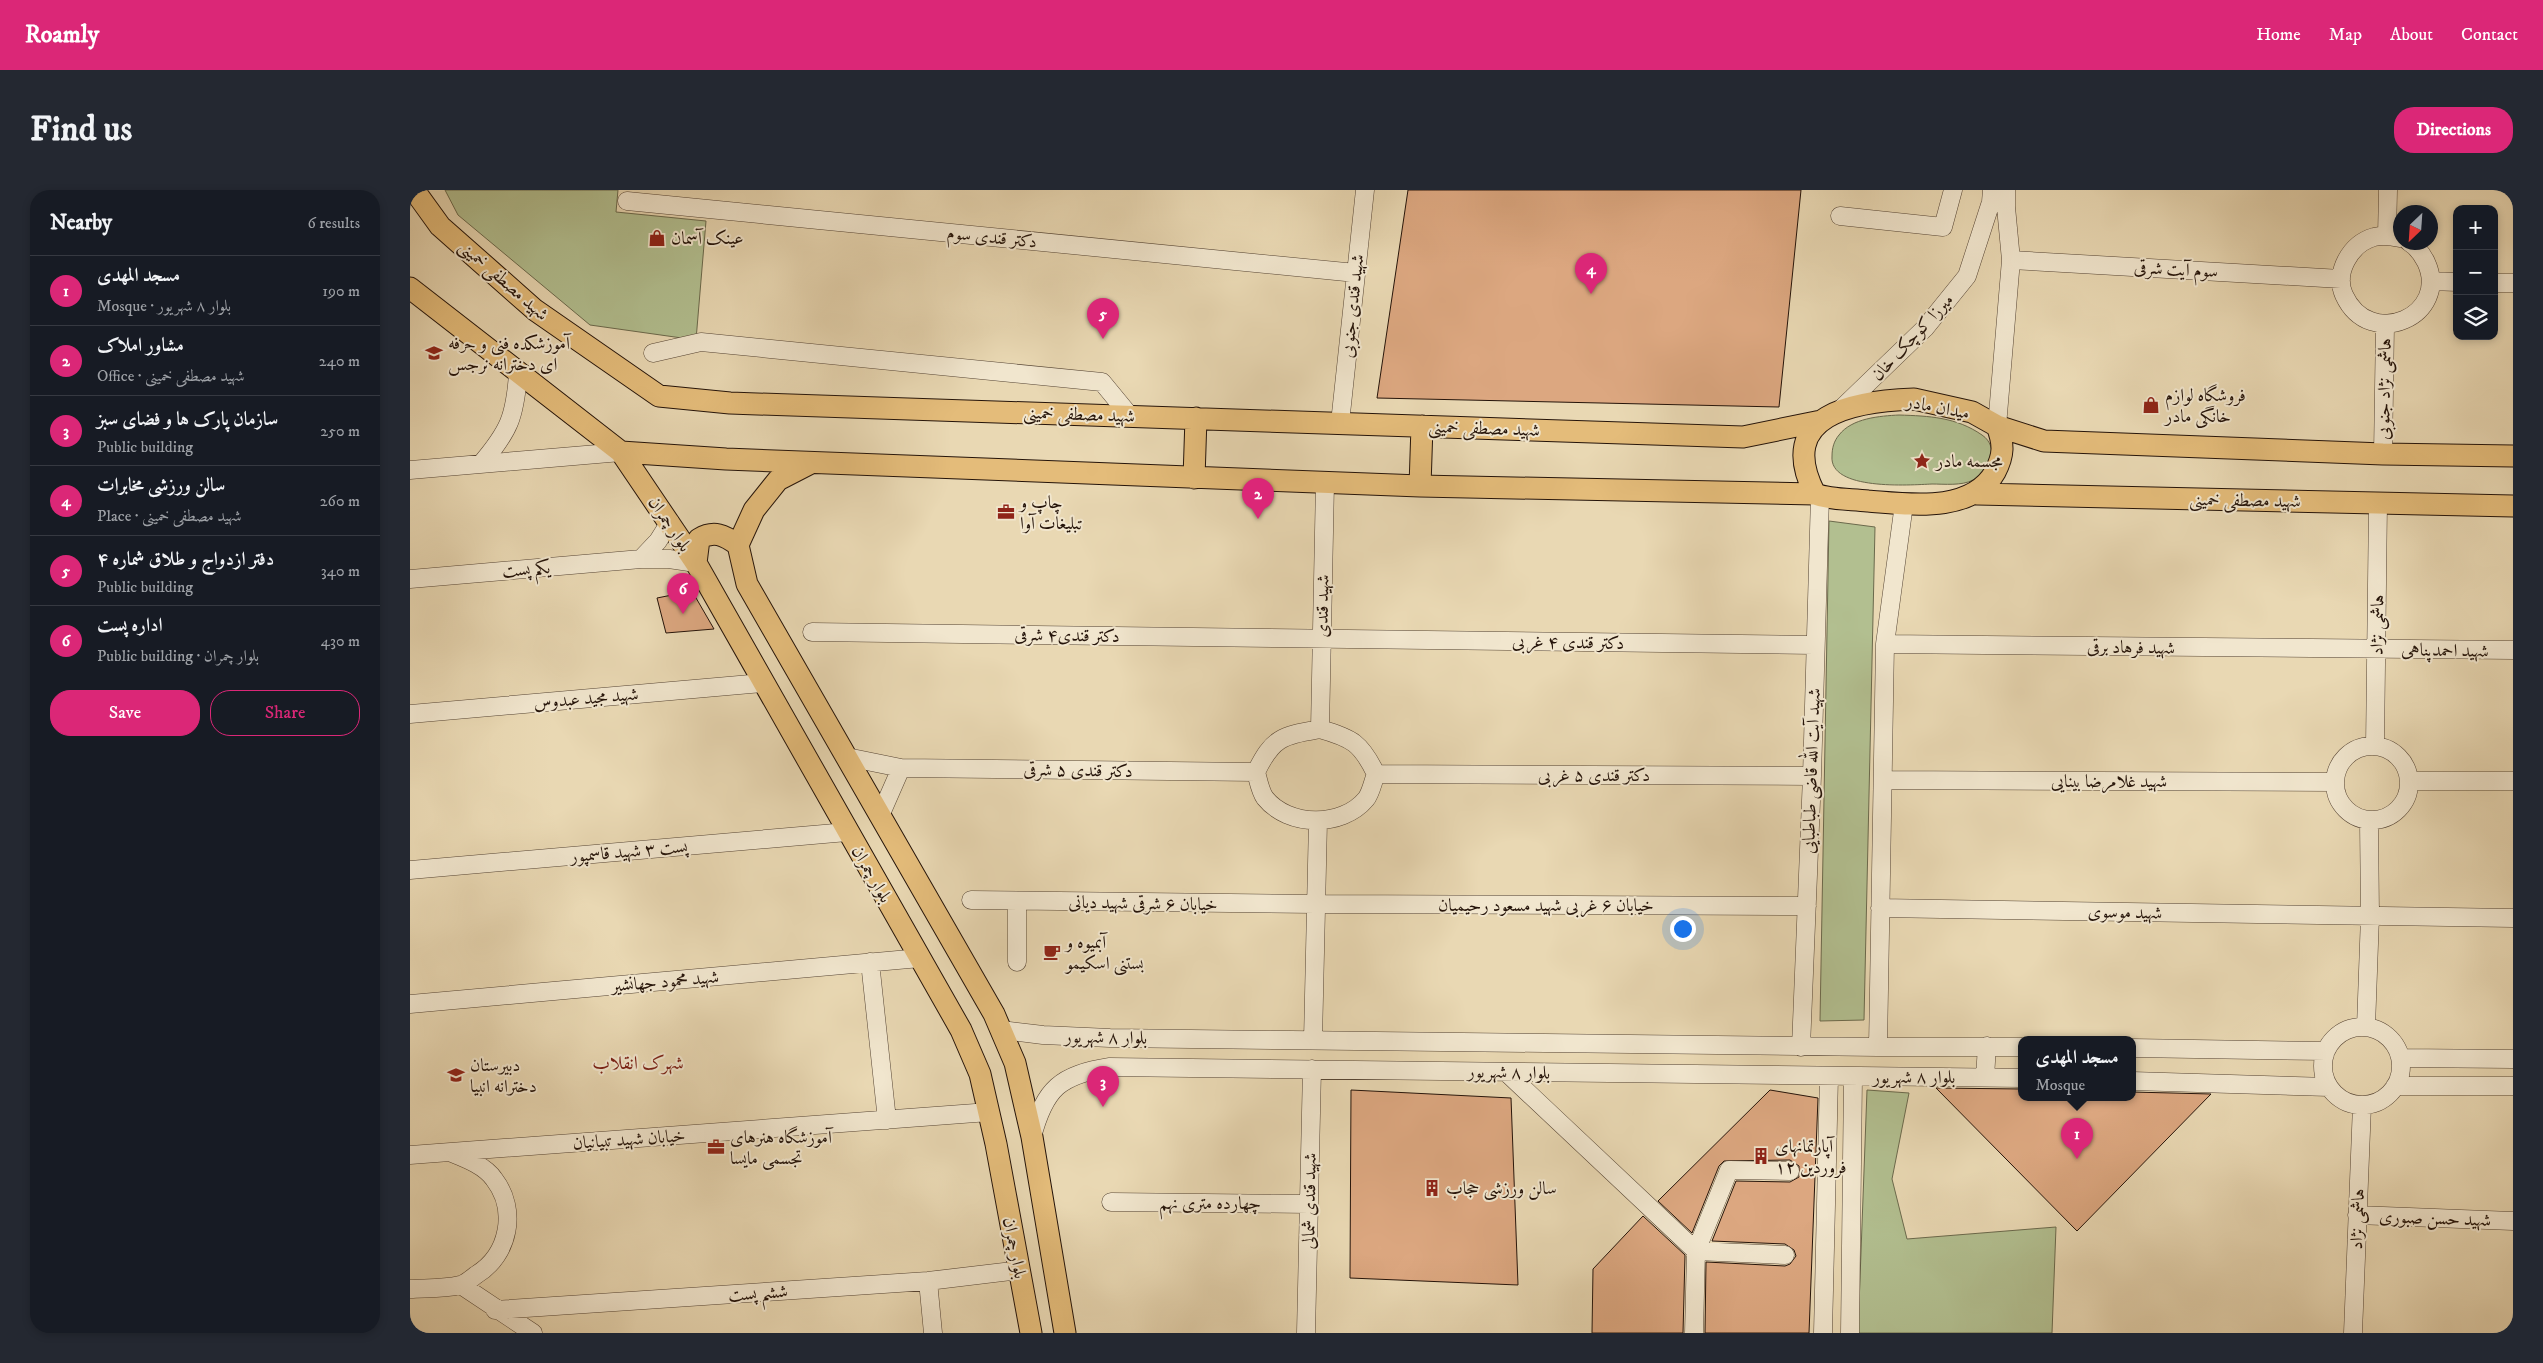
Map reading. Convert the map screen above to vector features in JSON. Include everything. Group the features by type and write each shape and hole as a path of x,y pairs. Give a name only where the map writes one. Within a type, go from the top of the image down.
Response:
{"main road":[{"name":"شهید مصطفی خمینی","path":"414,190 440,226 535,310 659,396 730,403 1743,437 1821,421"},
{"path":"410,288 518,374 621,452 812,463 1325,483 1818,495 1904,504 1958,501 1977,494 1993,476 2002,460 2003,442 1997,426"},
{"name":"میدان مادر","path":"1818,495 1805,474 1805,453 1808,436 1821,421 1842,408 1877,400 1914,399 1972,412 1997,426"},
{"path":"1194,478 1196,418"},
{"path":"1420,486 1422,426"},
{"path":"1997,426 2044,441 2382,454 2513,456"},
{"name":"بلوار چمران","path":"621,452 696,563 762,683 961,1030 980,1074 989,1112 1031,1333"},
{"path":"696,563 699,539 709,533 725,535 738,545 754,510 778,480 812,463"},
{"name":"شهید مصطفی خمینی","path":"1977,494 2513,506"},
{"name":"بلوار چمران","path":"738,545 747,584 990,1006 1015,1063 1032,1137 1065,1333"}],"street":[{"name":"شهید قندی جنوبی","path":"1340,423 1365,190"},
{"path":"1840,216 1944,227 1952,190"},
{"path":"1997,426 2011,260 2006,190"},
{"path":"2388,190 2393,229"},
{"name":"میرزا کوچک خان","path":"1842,408 1925,328 1967,276 1992,196"},
{"name":"دکتر قندی سوم","path":"627,201 1356,273"},
{"path":"2393,237 2367,240 2350,253 2344,265 2341,279 2343,293 2349,305 2359,316 2371,322 2385,325 2399,323 2416,312 2428,295 2431,281 2429,268 2423,255 2418,250"},
{"name":"سوم آیت شرقی","path":"2011,260 2341,279"},
{"path":"2431,281 2453,282"},
{"path":"2498,283 2513,283"},
{"name":"هاشمی نژاد جنوبی","path":"2382,454 2385,325"},
{"path":"653,353 702,342 1102,382 1130,416"},
{"path":"481,464 502,438 509,423 515,407 518,374"},
{"path":"410,470 621,452"},
{"name":"شهید قندی","path":"1320,730 1325,483"},
{"name":"شهید آیت الله قاضی طباطبایی","path":"1801,1047 1812,776 1818,495"},
{"path":"1802,1027 1809,1035 1830,1038 1878,1039 1886,644 1904,504"},
{"name":"هاشمی نژاد","path":"2375,746 2378,504"},
{"path":"641,559 658,541 670,522"},
{"name":"یکم پست","path":"410,579 641,559 669,559 696,563"},
{"name":"دکتر قندی۴ شرقی","path":"812,632 1322,638"},
{"name":"دکتر قندی ۴ غربی","path":"1322,638 1814,645"},
{"name":"شهید فرهاد برقی","path":"1886,644 2377,649"},
{"name":"شهید احمدپناهی","path":"2377,649 2513,650"},
{"name":"شهید مجید عبدوس","path":"410,714 762,683"},
{"path":"1320,730 1343,735 1365,751 1376,774 1366,799 1343,816 1318,821 1288,815 1265,797 1256,772 1267,749 1290,734 1320,730"},
{"path":"2375,746 2395,753 2403,762 2410,781 2408,796 2394,814 2383,819 2369,821 2349,813 2341,805 2334,782 2339,765 2351,752 2361,747 2375,746"},
{"name":"دکتر قندی ۵ شرقی","path":"847,757 901,768 1256,772"},
{"path":"880,816 901,768"},
{"name":"دکتر قندی ۵ غربی","path":"1376,774 1812,776"},
{"name":"شهید غلامرضا بینایی","path":"1883,780 2334,782"},
{"path":"2410,781 2513,781"},
{"path":"1313,1040 1318,821"},
{"path":"2366,1027 2370,916 2369,821"},
{"name":"پست ۳ شهید قاسمپور","path":"410,870 848,832"},
{"name":"خیابان ۶ شرقی شهید دیانی","path":"970,900 1315,904"},
{"path":"1017,901 1017,962"},
{"name":"خیابان ۶ غربی شهید مسعود رحیمیان","path":"1315,904 1806,906"},
{"name":"شهید موسوی","path":"1880,908 2513,918"},
{"name":"شهید محمود جهانشیر","path":"410,1004 920,958"},
{"path":"870,962 887,1120"},
{"path":"2366,1027 2378,1030 2388,1037 2396,1048 2400,1058 2400,1074 2395,1086 2387,1096 2375,1102 2362,1105 2349,1103 2329,1087 2324,1075 2323,1063 2326,1051 2332,1040 2342,1032 2353,1028 2366,1027"},
{"name":"بلوار ۸ شهریور","path":"1001,1030 1043,1035 1216,1039 1801,1047 1878,1039 2018,1047"},
{"path":"1215,1068 1216,1039"},
{"path":"1613,1044 1613,1074"},
{"path":"1985,1077 1987,1046"},
{"path":"2136,1048 2326,1051"},
{"path":"2400,1058 2513,1058"},
{"name":"بلوار ۸ شهریور","path":"1032,1137 1040,1109 1057,1086 1082,1072 1110,1067 2018,1078"},
{"name":"شهید قندی شمالی","path":"1306,1333 1312,1070"},
{"path":"1506,1072 1696,1251 1786,1255"},
{"path":"1823,1333 1829,1076"},
{"path":"1850,1333 1853,1076"},
{"path":"2136,1081 2329,1087"},
{"path":"2395,1086 2513,1086"},
{"name":"هاشمی نژاد","path":"2353,1333 2362,1105"},
{"name":"خیابان شهید تبیانیان","path":"410,1155 989,1112"},
{"path":"410,1289 461,1285 482,1272 500,1252 508,1227 506,1201 494,1178 473,1162 450,1152"},
{"path":"1694,1333 1696,1251 1729,1170 1790,1171"},
{"name":"چهارده متری نهم","path":"1111,1202 1309,1204"},
{"name":"شهید حسن صبوری","path":"2357,1216 2513,1221"},
{"name":"ششم پست","path":"495,1310 928,1281 1020,1270"},
{"path":"928,1281 933,1333"},
{"path":"461,1285 495,1310 533,1333"}],"green space":[{"path":"445,190 618,190 616,212 706,221 696,340 590,325 458,215"},
{"path":"1899,415 1942,419 1962,424 1972,429 1982,435 1991,446 1991,459 1988,465 1979,476 1969,482 1907,485 1873,484 1857,481 1843,475 1835,467 1832,456 1833,447 1837,437 1845,429 1859,421"},
{"path":"1829,521 1875,527 1864,1020 1820,1021"},
{"path":"1867,1090 1909,1093 1892,1179 1907,1239 2056,1227 2052,1333 1858,1333"}],"building":[{"path":"1408,190 1801,190 1779,407 1377,398"},
{"path":"692,591 714,629 666,633 657,598"},
{"path":"1936,1088 2018,1089 2018,1101 2136,1101 2136,1092 2211,1094 2077,1231"},
{"name":"سالن ورزشی حجاب","path":"1351,1090 1511,1098 1518,1285 1350,1278"},
{"path":"1770,1090 1818,1098 1809,1333 1705,1333 1706,1262 1785,1266 1790,1264 1796,1256 1794,1250 1785,1244 1712,1241 1736,1181 1790,1182 1799,1177 1799,1166 1790,1160 1724,1161 1719,1166 1692,1233 1658,1201"},
{"path":"1643,1216 1685,1255 1683,1333 1592,1333 1593,1269"}],"place":[{"name":"عینک آسمان","path":"657,238"},
{"name":"سالن ورزشی مخابرات","path":"1591,294"},
{"name":"دفتر ازدواج و طلاق شماره ۴","path":"1103,339"},
{"name":"آموزشکده فنی و حرفه ای دخترانه نرجس","path":"434,353"},
{"name":"فروشگاه لوازم خانگی مادر","path":"2151,405"},
{"name":"مجسمه مادر","path":"1922,461"},
{"name":"چاپ و تبلیغات آوا","path":"1006,512"},
{"name":"مشاور املاک","path":"1258,519"},
{"name":"اداره پست","path":"683,614"},
{"name":"آبمیوه و بستنی اسکیمو","path":"1052,952"},
{"name":"دبیرستان دخترانه انبیا","path":"456,1075"},
{"name":"سازمان پارک ها و فضای سبز","path":"1103,1107"},
{"name":"آموزشگاه هنرهای تجسمی مایسا","path":"716,1147"},
{"name":"آپارتمانهای ۱۲ فروردین","path":"1761,1156"},
{"name":"مسجد المهدی","path":"2077,1159"},
{"name":"سالن ورزشی حجاب","path":"1432,1188"}],"district":[{"name":"شهرک انقلاب","path":"638,1062"}]}
